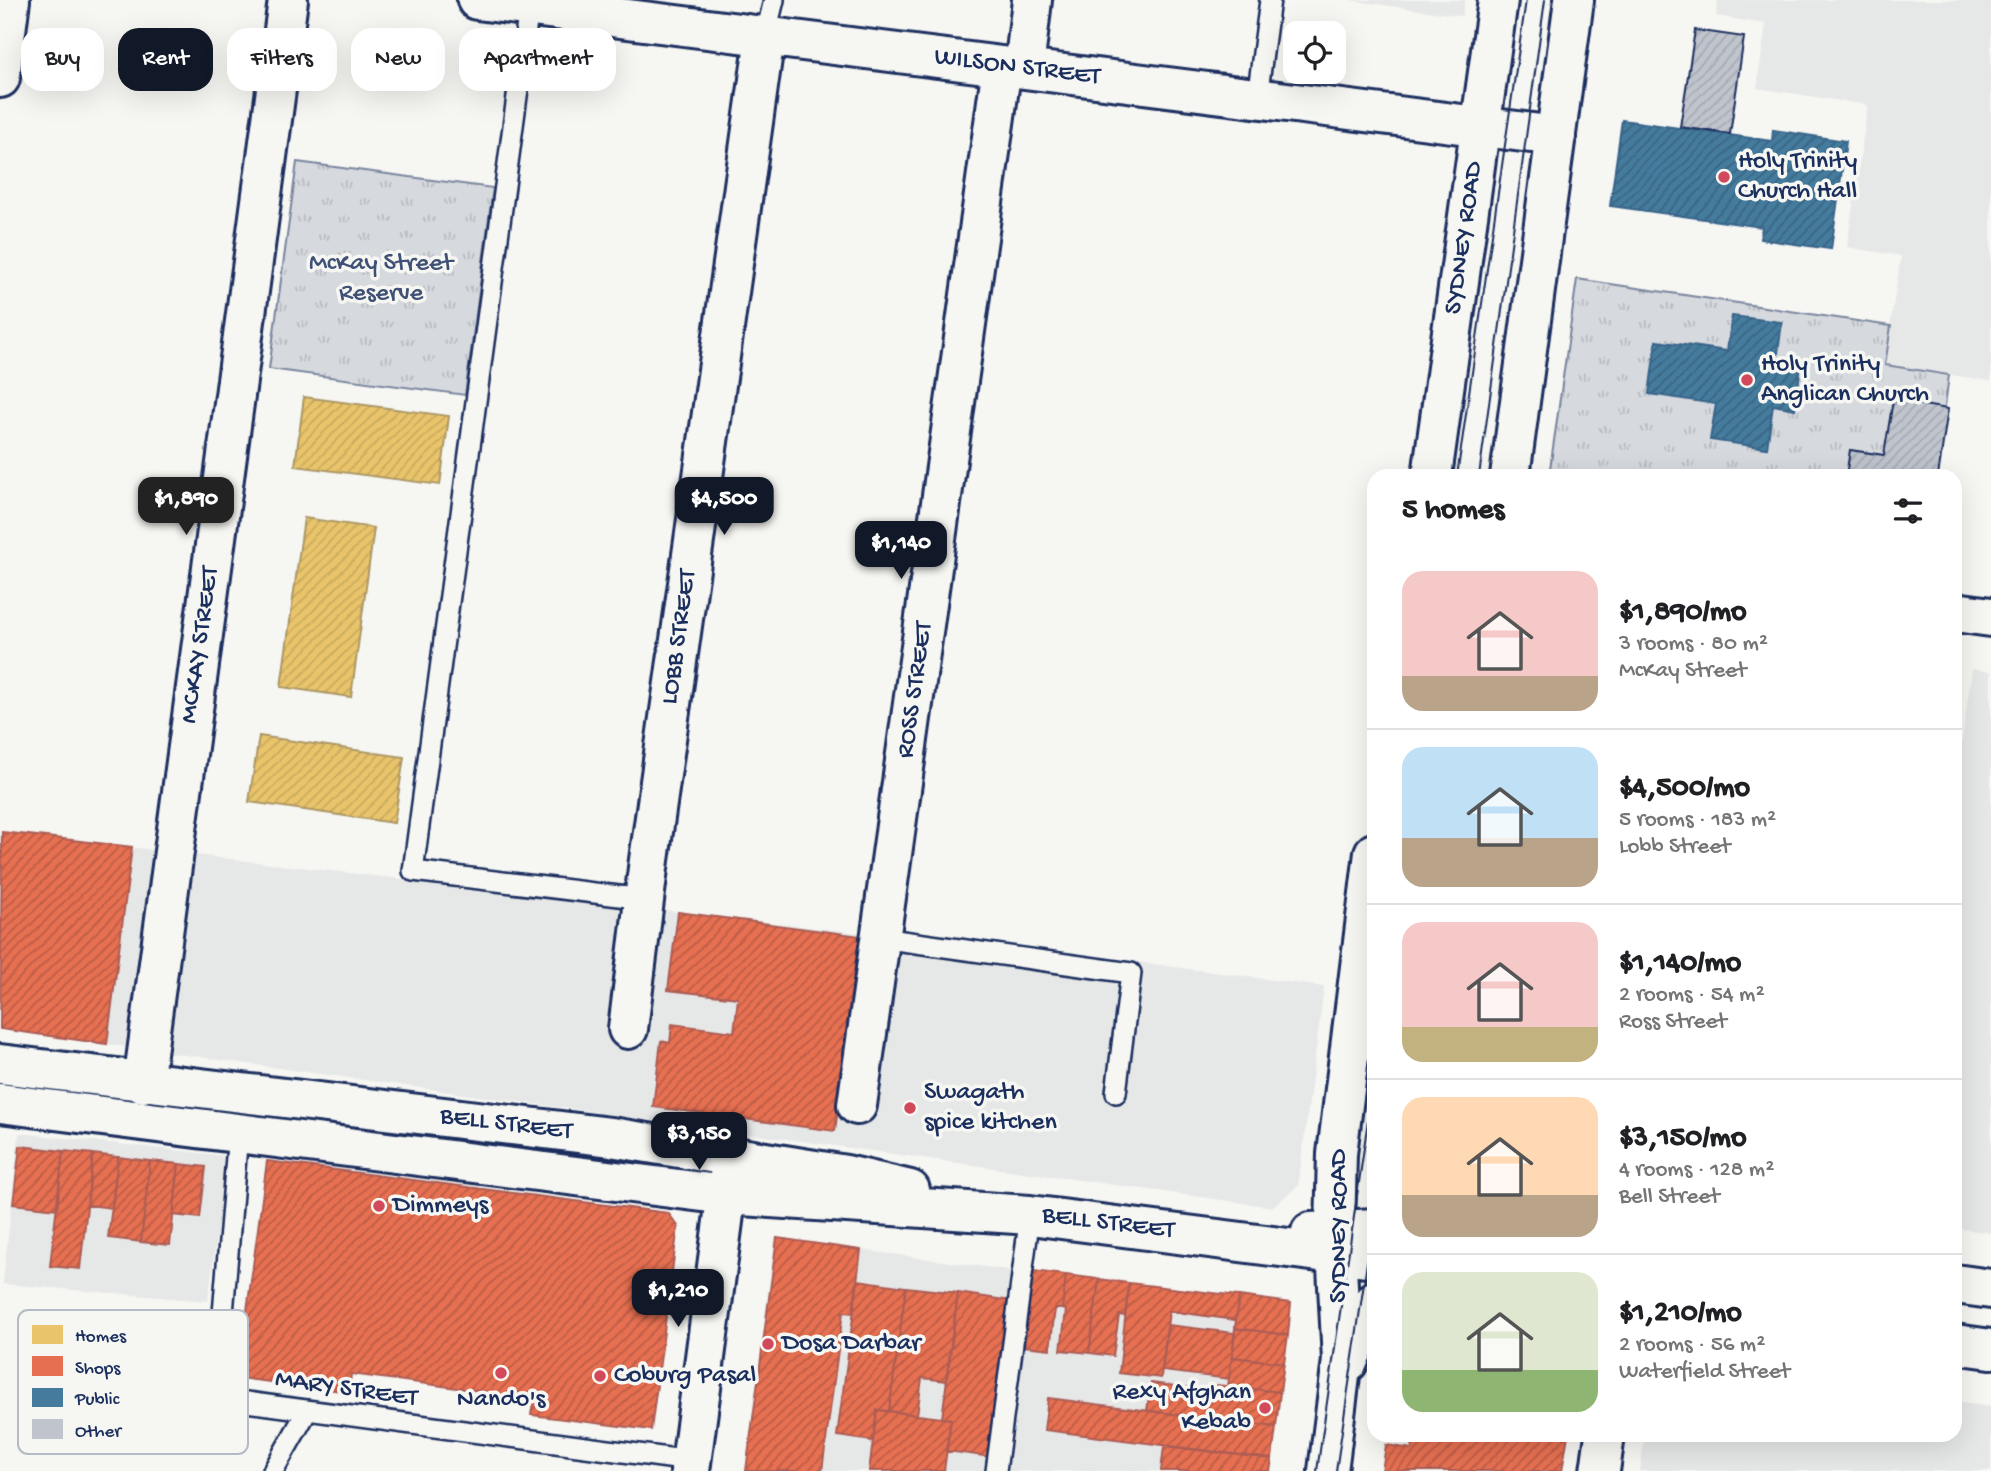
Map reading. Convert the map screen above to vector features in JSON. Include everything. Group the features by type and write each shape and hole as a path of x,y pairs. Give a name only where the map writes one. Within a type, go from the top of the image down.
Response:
{"main road":[{"path":"0,78 10,0"},
{"name":"MCKAY STREET","path":"143,1083 288,0"},
{"name":"WILSON STREET","path":"478,0 1556,136"},
{"name":"ROSS STREET","path":"857,1105 1013,67 1032,0"},
{"name":"SYDNEY ROAD","path":"1433,469 1498,0"},
{"path":"1511,469 1574,0"},
{"name":"LOBB STREET","path":"628,1029 765,37"},
{"path":"1962,613 1991,617"},
{"name":"SYDNEY ROAD","path":"1340,1391 1341,1301 1336,1242 1337,1154 1367,910"},
{"name":"BELL STREET","path":"0,1065 611,1137 846,1175 1019,1214"},
{"name":"BELL STREET","path":"0,1102 726,1195 1019,1214 1208,1236 1336,1242 1367,1256"},
{"path":"690,1466 731,1157"},
{"name":"BELL STREET","path":"1336,1242 1367,1231"},
{"path":"1962,1285 1991,1289"},
{"name":"SYDNEY ROAD","path":"1328,1471 1340,1391 1349,1360 1367,1318"},
{"path":"1962,1345 1991,1349"},
{"path":"1600,1471 1604,1442"}],"lane":[{"path":"765,37 774,0"},
{"path":"1257,98 1270,0"},
{"path":"523,4 414,871 644,899"},
{"path":"881,938 1131,973 1116,1093"},
{"name":"MARY STREET","path":"223,1310 238,1133"},
{"path":"996,1471 1019,1214"},
{"name":"MARY STREET","path":"248,1403 690,1466"},
{"path":"273,1471 306,1413"}],"shaded area":[{"path":"1349,0 1465,0 1462,16"},
{"path":"1718,0 1991,0 1991,381 1884,365 1901,256 1847,247 1868,105 1757,88 1766,24 1716,16"},
{"path":"1972,669 1991,672 1991,1233 1962,1229 1962,743"},
{"path":"0,832 868,934 920,933 1324,987 1298,1186 1272,1207 0,1029"},
{"path":"19,1133 227,1156 208,1301 3,1284"},
{"path":"775,1238 1284,1308 1262,1471 745,1471"},
{"path":"1962,1403 1991,1407 1991,1471 1640,1471 1644,1442 1962,1442"}],"green space":[{"name":"McKay Street Reserve","path":"297,162 493,188 465,395 269,369"},
{"path":"1577,279 1891,326 1885,365 1949,375 1937,469 1550,469"}],"building: Homes":[{"path":"304,397 449,416 440,485 295,466"},
{"path":"304,518 374,528 351,697 281,687"},
{"path":"259,736 404,757 394,823 249,802"}],"building: Shops":[{"path":"2,832 132,847 107,1044 0,1029"},
{"path":"678,912 861,936 835,1131 653,1107 661,1041 670,1043 672,1024 734,1032 738,998 668,990"},
{"path":"20,1146 63,1151 57,1209 13,1204"},
{"path":"63,1151 93,1154 80,1269 50,1266"},
{"path":"93,1154 118,1157 112,1208 87,1205"},
{"path":"118,1157 150,1161 141,1242 108,1238"},
{"path":"150,1161 179,1164 170,1245 141,1242"},
{"path":"267,1161 668,1213 678,1226 651,1430 531,1415 534,1398 351,1374 349,1392 248,1379 247,1310"},
{"path":"179,1164 206,1167 200,1218 173,1215"},
{"path":"777,1238 861,1250 853,1313 843,1312 822,1471 746,1471"},
{"path":"1033,1271 1066,1275 1062,1309 1055,1309 1050,1349 1024,1346"},
{"path":"1066,1275 1099,1279 1089,1353 1061,1350 1066,1310 1062,1309"},
{"path":"1099,1279 1129,1283 1125,1316 1119,1315 1113,1356 1089,1353"},
{"path":"858,1280 906,1287 889,1411 877,1410 873,1441 837,1436"},
{"path":"1129,1283 1239,1296 1236,1320 1169,1311 1161,1378 1119,1373"},
{"path":"906,1287 958,1293 946,1381 922,1378 917,1415 889,1411"},
{"path":"958,1293 1012,1301 991,1457 946,1451 951,1419 942,1418"},
{"path":"1239,1296 1291,1303 1288,1335 1235,1328"},
{"path":"1168,1325 1235,1333 1229,1379 1162,1371"},
{"path":"1235,1328 1288,1335 1284,1363 1232,1357"},
{"path":"1232,1357 1284,1363 1280,1392 1228,1386"},
{"path":"1151,1383 1216,1391 1217,1385 1280,1392 1276,1427 1147,1411"},
{"path":"1048,1398 1276,1427 1272,1459 1044,1430"},
{"path":"877,1410 951,1419 944,1471 869,1471"},
{"path":"1413,1442 1567,1442 1562,1471 1382,1471 1386,1445 1412,1449"},
{"path":"1164,1446 1272,1459 1270,1471 1161,1471"}],"building: Public":[{"path":"1622,120 1772,141 1773,130 1846,141 1831,249 1760,239 1762,227 1610,206"},
{"path":"1732,316 1782,322 1777,361 1801,365 1795,409 1773,405 1767,448 1710,440 1716,404 1649,394 1656,341 1727,351"}],"building: Other":[{"path":"1695,30 1744,37 1730,134 1680,127"},
{"path":"1893,400 1948,409 1939,469 1847,469 1850,450 1884,455"}],"tram line":[{"path":"1458,469 1526,0"},
{"path":"1480,469 1545,0"},
{"path":"1317,1471 1367,1127"},
{"path":"1336,1471 1367,1263"}],"place":[{"name":"Holy Trinity Church Hall","path":"1724,177"},
{"name":"Holy Trinity Anglican Church","path":"1747,380"},
{"name":"Swagath spice kitchen","path":"910,1108"},
{"name":"Dimmeys","path":"379,1206"},
{"name":"Dosa Darbar","path":"768,1344"},
{"name":"Nando's","path":"501,1373"},
{"name":"Coburg Pasal","path":"600,1376"},
{"name":"Rexy Afghan Kebab","path":"1265,1408"}]}
